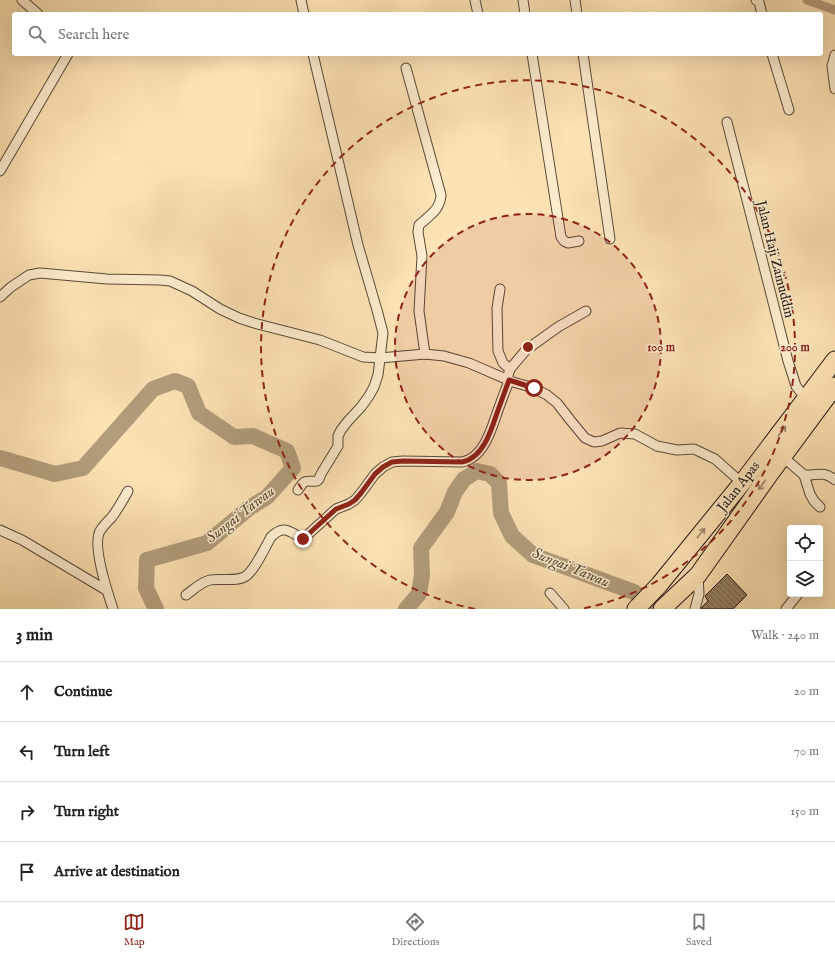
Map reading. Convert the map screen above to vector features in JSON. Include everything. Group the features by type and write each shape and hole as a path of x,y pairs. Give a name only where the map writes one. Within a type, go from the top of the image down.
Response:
{"highway":[{"name":"Jalan Apas","path":"636,609 659,584 742,483 835,360"},
{"name":"Jalan Apas","path":"662,609 698,575 835,386"},
{"path":"688,548 696,551 704,550 729,524 735,524"}],"street":[{"path":"22,0 36,12"},
{"path":"300,0 303,12"},
{"path":"475,0 478,12"},
{"path":"523,0 525,12"},
{"path":"575,0 578,12"},
{"path":"756,0 759,2 762,12"},
{"path":"835,55 832,66 835,89"},
{"path":"0,171 67,56"},
{"path":"298,490 304,481 319,480 338,446 338,436 341,430 369,396 376,381 383,333 358,245 313,56"},
{"path":"532,56 561,237 568,243 580,241"},
{"path":"583,56 610,239"},
{"path":"773,56 789,110"},
{"path":"406,68 441,194 437,209 419,225 418,232 422,256 419,311 426,354"},
{"name":"Jalan Haji Zainuddin","path":"727,122 788,360 796,386 806,399"},
{"path":"0,297 29,275 40,273 107,279 170,281 192,291 220,309 239,318 320,340 363,357 380,358 426,354 444,356 468,363 508,380 534,388 547,395 557,403 585,438 594,442 602,441 620,433 635,434 657,446 677,450 694,449 715,459 742,483"},
{"path":"500,289 497,308 498,352 503,363 510,369"},
{"path":"186,595 209,580 239,579 247,576 253,569 271,537 276,533 280,530 284,530 303,539 336,509 355,500 375,474 392,462 468,461 478,452 489,436 508,380 510,369 526,350 558,327 586,311"},
{"path":"783,457 804,475 810,494 820,507"},
{"path":"804,475 824,474 835,480"},
{"path":"113,609 106,590 97,547 97,538 100,531 118,508 128,491"},
{"path":"0,530 22,540 106,590"},
{"path":"695,609 699,594 698,575"},
{"path":"550,593 564,609"},
{"path":"786,609 796,597"}],"building":[{"path":"727,574 747,595 733,609 701,609 708,601 705,596"}],"waterway":[{"path":"807,0 835,10"},
{"name":"Sungai Tawau","path":"0,458 55,474 83,468 153,389 175,381 188,386 199,413 234,437 253,436 287,451 293,468 267,497 249,508 207,543 147,560 146,588 156,609"},
{"name":"Sungai Tawau","path":"406,609 419,594 422,575 421,548 447,512 455,492 464,479 477,471 490,474 499,483 501,513 512,536 533,555 634,592 656,609"}],"route":[{"path":"303,539 336,509 355,500 375,474 392,462 468,461 478,452 489,436 509,380 534,388"}]}
